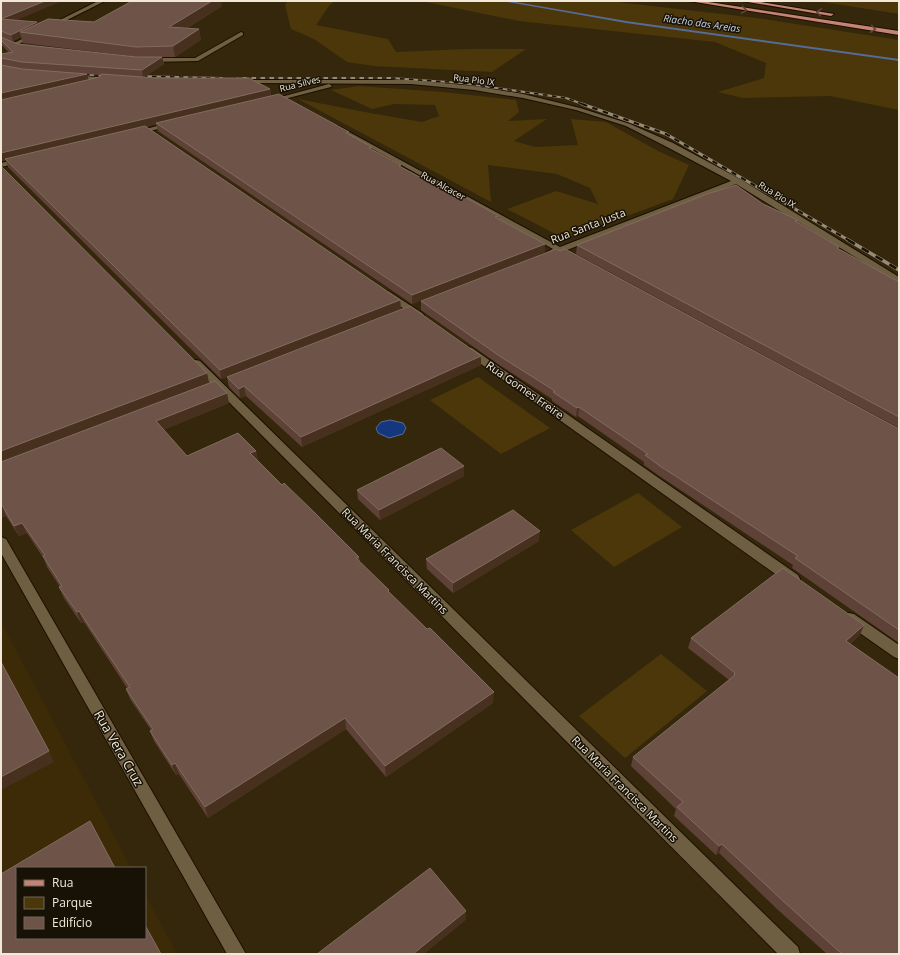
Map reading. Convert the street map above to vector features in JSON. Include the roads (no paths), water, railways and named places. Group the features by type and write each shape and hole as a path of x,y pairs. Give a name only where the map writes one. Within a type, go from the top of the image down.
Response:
{"main road":[{"path":"692,1 899,33"},
{"path":"745,1 837,15"}],"street":[{"path":"13,45 102,1"},
{"path":"138,60 196,60 241,34"},
{"path":"6,42 26,48"},
{"path":"63,76 113,80 86,85"},
{"name":"Rua Silves","path":"260,103 348,81"},
{"name":"Rua Pio IX","path":"229,82 411,82 474,88 523,96 578,109 628,125 670,145 737,181 899,281"},
{"path":"282,98 296,105"},
{"path":"125,135 178,122"},
{"name":"Rua Alcacer","path":"331,124 574,258"},
{"path":"148,129 162,138"},
{"path":"12,178 1,166 32,158"},
{"name":"Rua Santa Justa","path":"531,261 737,181"},
{"path":"377,287 430,323"},
{"path":"395,315 424,303"},
{"name":"Rua Gomes Freire","path":"462,346 801,585"},
{"name":"Rua Maria Francisca Martins","path":"185,352 791,954"},
{"name":"Rua Vera Cruz","path":"1,542 237,954"},
{"path":"840,612 899,654"}],"water":[{"path":"390,420 403,423 406,428 403,434 389,438 378,433 376,428 381,422"}],"waterway":[{"name":"Riacho das Areias","path":"504,1 626,22 899,60"}],"railway":[{"path":"76,74 112,76"},
{"path":"134,76 222,78"},
{"path":"238,78 391,78 462,83 566,98 585,105"},
{"path":"582,104 666,134 850,241"},
{"path":"848,240 899,270"}]}
